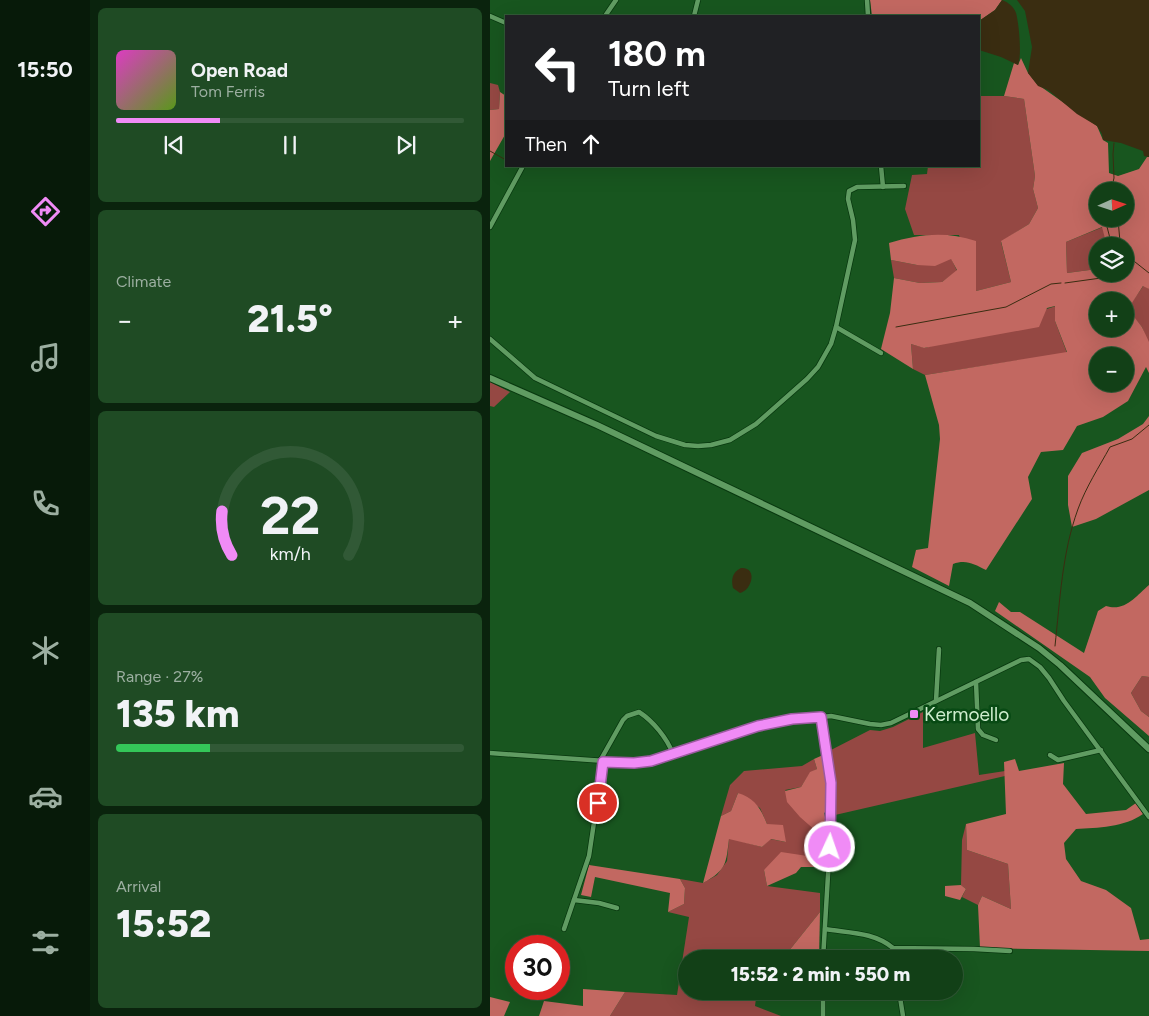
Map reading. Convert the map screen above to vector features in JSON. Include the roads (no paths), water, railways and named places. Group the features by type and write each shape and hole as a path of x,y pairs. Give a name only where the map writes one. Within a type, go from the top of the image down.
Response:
{"main road":[{"path":"490,378 597,425 970,603 1039,648 1060,665 1149,749"}],"street":[{"path":"606,15 616,0"},
{"path":"694,15 698,0"},
{"path":"867,0 868,15"},
{"path":"490,16 505,23"},
{"path":"490,227 522,167"},
{"path":"881,167 883,187"},
{"path":"490,338 535,378 656,436 685,445 698,446 730,440 756,424 818,367 831,344 855,240 848,199 849,190 857,187 904,186"},
{"path":"836,327 881,353"},
{"path":"936,700 939,649"},
{"path":"490,753 634,763 651,761 770,723 821,717 847,718 881,725 891,723 1021,660 1030,659 1049,678 1149,817"},
{"path":"976,682 978,729 982,735 996,740"},
{"path":"564,928 589,856 601,761 623,720 627,716 639,712 645,716 671,747 674,754"},
{"path":"821,717 831,783 832,808 824,950"},
{"path":"1050,755 1058,760 1101,750"},
{"path":"574,900 599,903 616,908"},
{"path":"825,929 874,936 893,948 1010,951"},
{"path":"823,1000 824,1016"},
{"path":"900,1000 903,1016"}],"waterway":[{"path":"1113,182 1114,143"},
{"path":"490,151 505,159"},
{"path":"1107,228 1110,237"},
{"path":"1119,228 1120,237"},
{"path":"1134,261 1149,273"},
{"path":"1065,283 1089,280"},
{"path":"896,327 1006,307 1051,284 1061,283"},
{"path":"1055,646 1068,542 1081,501 1110,447 1132,439 1149,425"}],"place":[{"name":"Kermoello","path":"914,714"}]}
